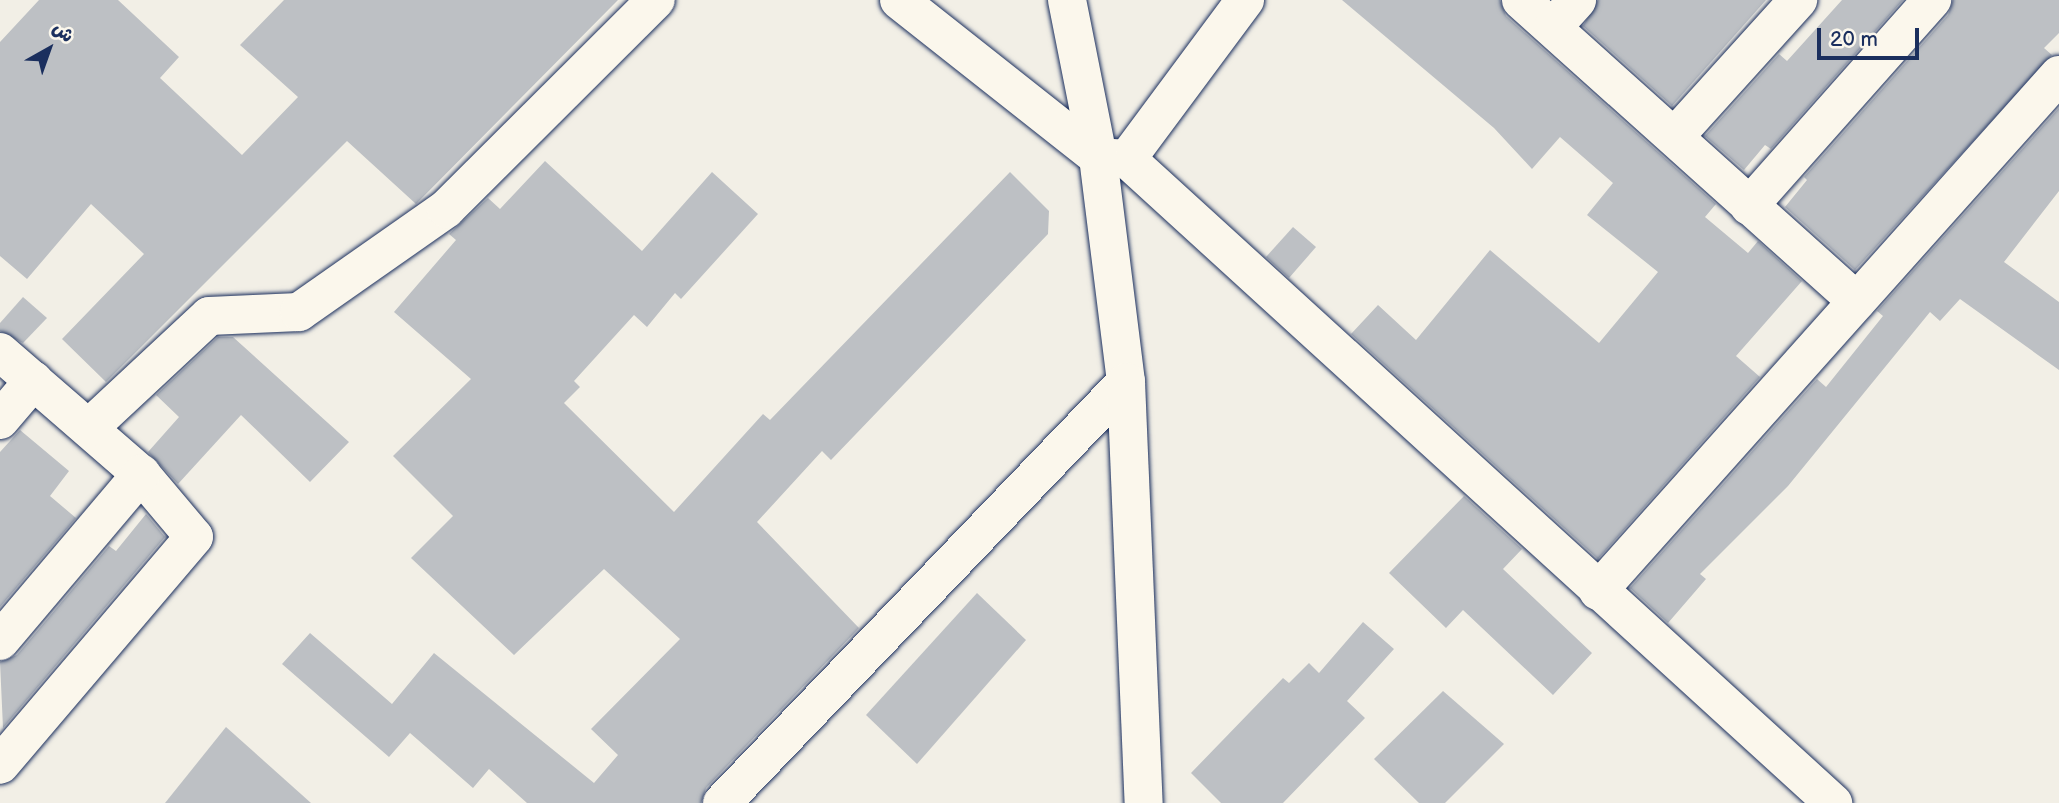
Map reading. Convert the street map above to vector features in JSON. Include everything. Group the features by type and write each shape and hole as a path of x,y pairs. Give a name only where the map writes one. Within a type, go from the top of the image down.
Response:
{"street":[{"path":"89,428 209,316 299,312 446,209 656,0"},
{"path":"899,0 1112,158 1833,803"},
{"path":"1067,0 1112,158 1126,382 1144,803"},
{"path":"1112,158 1245,0"},
{"path":"1521,0 1565,13 1677,135 1749,206 1857,301"},
{"path":"1677,135 1798,0"},
{"path":"1749,206 1932,0"},
{"path":"1598,591 2059,75"},
{"path":"0,352 141,474 194,537 0,765"},
{"path":"0,419 34,380"},
{"path":"722,803 1126,382"},
{"path":"0,641 141,474"}],"building":[{"path":"39,0 118,0 179,57 160,78 242,155 298,97 240,45 284,0 618,0 416,204 347,141 106,382 62,339 144,254 91,204 27,279 0,256 0,42"},
{"path":"1342,0 1500,0 1506,16 1716,204 1705,217 1748,253 1758,241 1802,281 1736,356 1760,377 1598,559 1351,334 1378,305 1416,340 1490,250 1599,343 1658,272 1587,215 1613,183 1560,137 1532,169 1494,128"},
{"path":"1598,0 1766,0 1672,106 1583,26"},
{"path":"1842,0 1903,0 1771,149 1765,145 1744,170 1705,136 1779,54 1787,61"},
{"path":"1953,0 2059,0 2059,33 2044,48 2052,55 1855,270 1785,207 1807,180 1804,177 1948,15"},
{"path":"2059,108 2059,191 2004,262 2059,302 2059,370 1960,299 1940,321 1930,312 1788,486 1700,574 1706,579 1668,623 1630,588 1817,379 1826,387 1883,316 1877,311"},
{"path":"545,161 642,251 712,172 758,214 681,299 675,293 647,327 634,315 574,381 580,387 564,403 674,512 763,414 770,420 1010,172 1049,211 1048,234 831,460 822,451 757,522 859,628 706,788 701,803 527,803 489,769 473,788 410,733 389,757 282,664 310,633 392,704 434,653 594,783 618,755 591,729 680,639 604,569 514,655 411,558 453,516 393,456 471,379 394,312 456,240 449,234 488,198 500,209"},
{"path":"1293,227 1316,247 1289,278 1266,257"},
{"path":"23,297 47,318 23,343 0,331 0,323"},
{"path":"218,337 233,337 349,442 310,482 241,415 178,484 148,452 179,417 156,395"},
{"path":"20,430 69,471 50,496 76,518 0,607 0,452"},
{"path":"1464,496 1522,549 1503,569 1592,653 1553,695 1463,610 1446,628 1389,573"},
{"path":"146,514 165,537 3,728 0,662 17,655 109,546 116,551"},
{"path":"977,593 1026,640 917,764 866,715"},
{"path":"1363,622 1394,649 1347,701 1365,718 1283,803 1221,803 1191,773 1283,678 1289,683 1309,663 1319,673"},
{"path":"1443,691 1504,744 1445,803 1419,803 1374,759"},
{"path":"226,727 311,803 165,803"}]}
